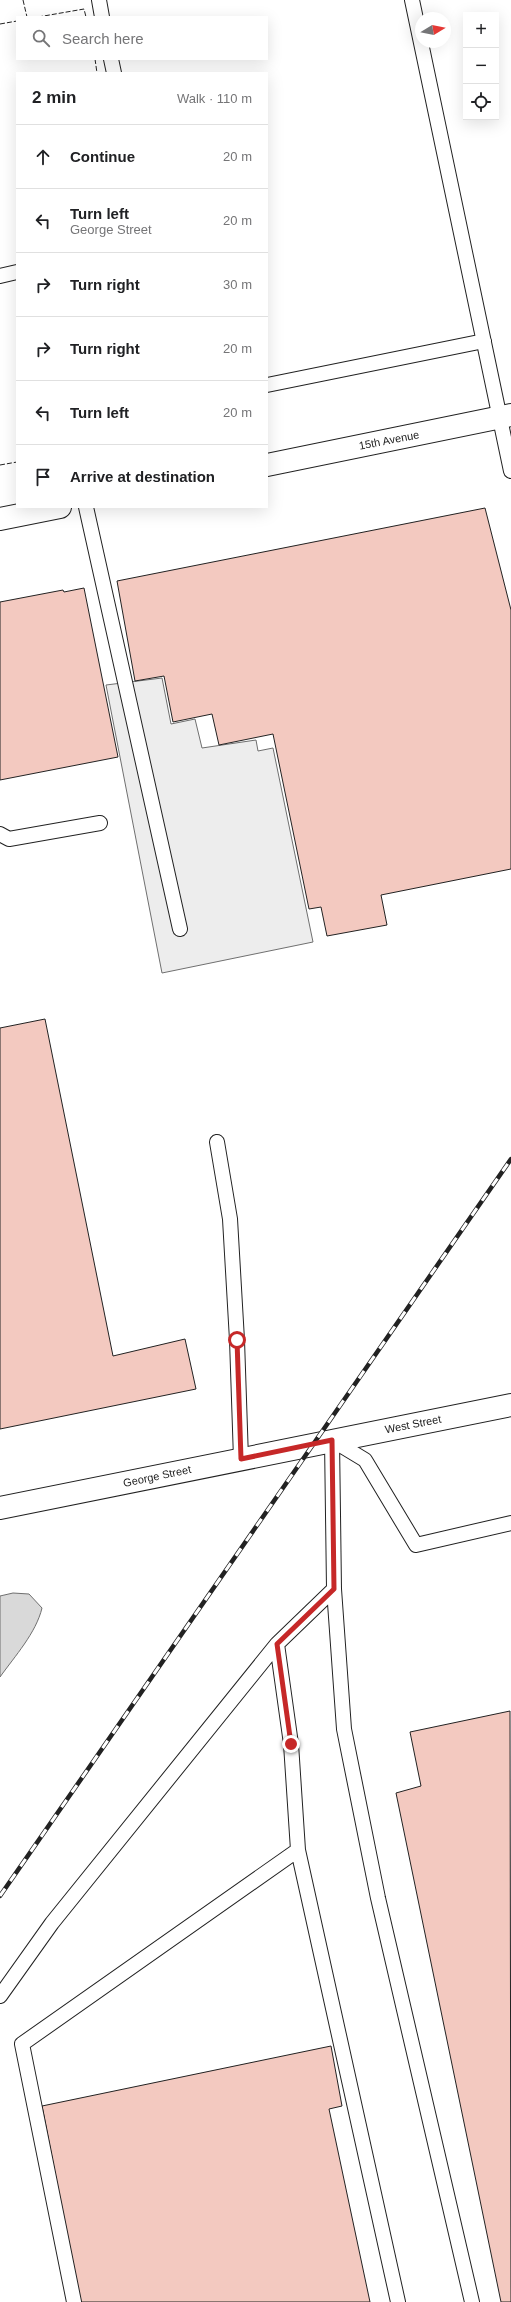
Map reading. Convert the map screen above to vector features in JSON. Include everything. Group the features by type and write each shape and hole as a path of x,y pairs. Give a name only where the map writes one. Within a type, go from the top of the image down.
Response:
{"street":[{"name":"15th Avenue","path":"268,465 506,416"},
{"path":"0,519 55,508"},
{"name":"West Street","path":"323,1442 511,1405"},
{"name":"George Street","path":"0,1508 323,1442"}],"lane":[{"path":"99,0 102,16"},
{"path":"412,0 484,341 506,416 511,470"},
{"path":"111,60 114,72"},
{"path":"0,276 16,272"},
{"path":"268,385 484,341"},
{"path":"86,508 180,929"},
{"path":"0,834 9,839 100,823"},
{"path":"218,1142 230,1219 237,1340 241,1459"},
{"path":"472,2302 378,1898 344,1729 323,1442 365,1460 416,1545 511,1522"},
{"path":"0,1996 52,1923 277,1644 334,1589"},
{"path":"277,1644 291,1744 298,1850 398,2302"},
{"path":"74,2302 22,2044 298,1850"}],"shaded area":[{"path":"162,678 171,724 195,719 202,748 256,740 258,751 273,748 313,942 162,973 106,685"},
{"path":"13,1593 29,1594 42,1608 30,1635 0,1677 0,1596"}],"building":[{"path":"485,508 511,610 511,869 381,895 387,925 327,936 321,907 309,909 273,734 219,745 212,714 173,722 164,676 135,681 117,581"},
{"path":"84,588 118,757 0,780 0,602 63,590 64,592"},
{"path":"45,1019 113,1356 185,1339 196,1389 0,1429 0,1028"},
{"path":"510,1711 511,2302 501,2302 396,1793 421,1786 410,1732"},
{"path":"331,2046 342,2106 329,2109 370,2302 80,2302 42,2106"}],"railway":[{"path":"0,1896 511,1159"}],"fence":[{"path":"23,0 27,16"},
{"path":"44,16 84,9 86,16"},
{"path":"0,24 16,21"},
{"path":"95,60 97,72"},
{"path":"0,465 16,462"}],"route":[{"path":"237,1340 241,1459 332,1440 334,1589 277,1644 291,1744"}]}
